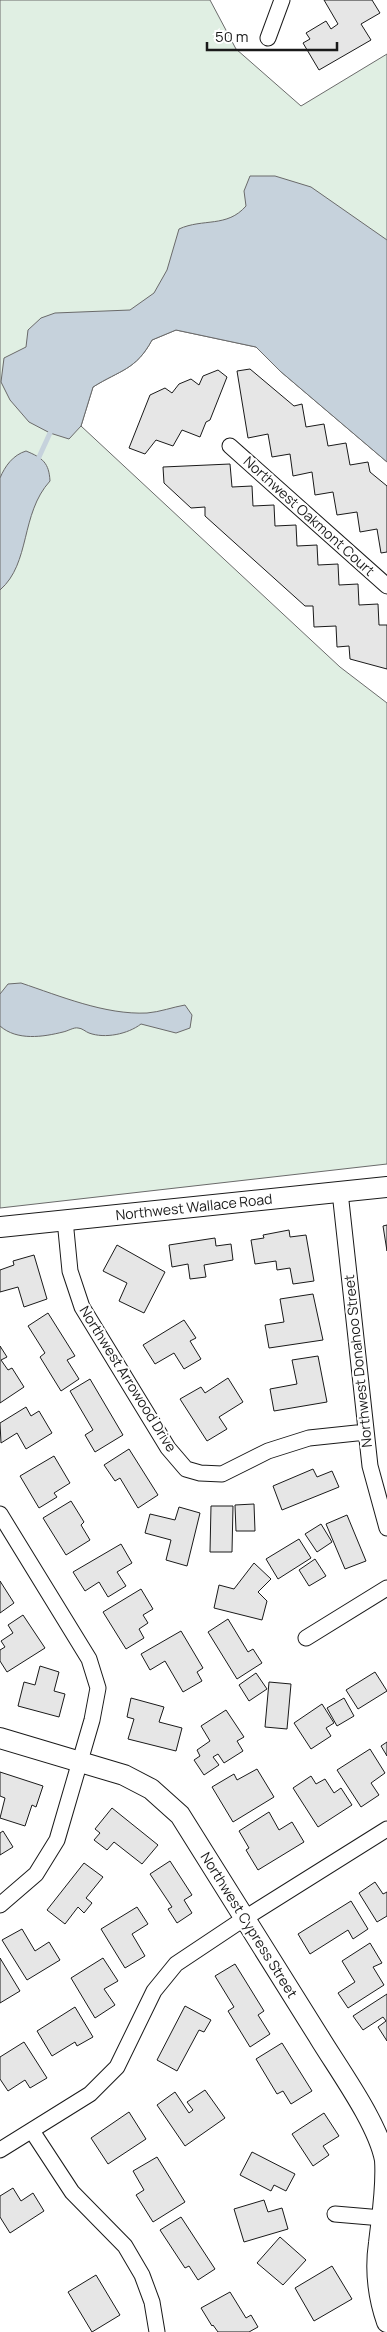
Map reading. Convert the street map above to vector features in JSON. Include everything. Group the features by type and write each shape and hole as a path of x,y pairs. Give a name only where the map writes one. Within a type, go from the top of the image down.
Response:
{"street":[{"path":"268,38 282,0"},
{"name":"Northwest Oakmont Court","path":"230,446 387,586"},
{"name":"Northwest Wallace Road","path":"0,1227 387,1187"},
{"name":"Northwest Donahoo Street","path":"340,1192 366,1432 374,1485 387,1528"},
{"name":"Northwest Arrowood Drive","path":"65,1220 70,1271 82,1307 168,1448 186,1469 200,1473 222,1474 268,1451 309,1438 366,1432"},
{"path":"0,1514 89,1659 98,1688 80,1761 57,1840 36,1874 0,1905"},
{"path":"306,1638 387,1588"},
{"name":"Northwest Cypress Street","path":"0,1738 124,1775 151,1789 180,1815 346,2080 374,2131 385,2160 385,2194 382,2218 383,2246 377,2276 381,2305 387,2322"},
{"path":"0,2150 32,2132 90,2094 117,2067 154,1991 176,1964 245,1918 387,1829"},
{"path":"32,2132 72,2192 126,2246 142,2276 152,2302 157,2332"},
{"path":"335,2214 382,2218"}],"green space":[{"path":"0,0 210,0 236,49 301,106 387,54 387,462 280,371 256,347 176,330 152,340 140,358 133,364 93,387 81,426 340,667 387,703 387,1164 0,1208"}],"shaded area":[{"path":"250,176 275,176 311,187 387,240 387,462 280,371 256,347 176,330 152,340 140,358 133,364 93,387 81,426 69,439 50,433 29,422 10,400 1,382 4,358 26,347 28,330 41,318 55,313 130,310 154,293 167,270 179,229 223,220 239,213 246,206 244,191"},
{"path":"26,451 44,462 50,481 34,508 17,566 10,579 0,590 0,478 10,462 17,455"},
{"path":"21,983 83,1004 115,1011 147,1013 185,1005 192,1015 190,1028 176,1033 141,1024 130,1030 102,1036 76,1028 65,1032 39,1036 14,1034 0,1026 0,994 8,984"}],"building":[{"path":"324,0 372,0 380,13 361,24 371,40 319,70 303,43 310,39 306,33 326,21 331,29 338,24"},
{"path":"250,369 294,406 302,404 306,427 324,424 328,446 346,443 350,465 368,462 370,472 387,486 387,552 381,553 377,529 360,532 357,512 337,515 333,492 315,495 312,472 293,476 290,454 272,457 268,434 248,438 237,371"},
{"path":"218,370 227,377 210,420 206,422 200,437 182,430 173,446 156,440 145,454 129,448 150,395 165,388 172,393 179,384 191,379 199,385 203,376"},
{"path":"230,464 232,487 252,486 253,506 274,505 275,526 296,525 297,546 317,545 318,565 338,564 339,585 358,584 359,605 378,604 379,625 387,625 387,669 350,659 349,646 337,647 336,626 314,627 313,606 305,606 205,516 205,507 191,508 164,483 163,467"},
{"path":"387,1225 387,1251 383,1226"},
{"path":"289,1230 290,1237 306,1235 314,1281 293,1284 290,1268 277,1270 276,1261 255,1264 251,1240 264,1238 263,1235"},
{"path":"215,1238 216,1246 231,1244 233,1260 204,1265 206,1277 190,1279 188,1264 172,1267 169,1245"},
{"path":"117,1245 165,1272 144,1313 119,1301 127,1283 103,1271"},
{"path":"34,1255 47,1299 24,1307 18,1287 0,1292 0,1270 14,1265 13,1261"},
{"path":"313,1294 323,1340 269,1348 265,1325 284,1322 280,1299"},
{"path":"48,1313 75,1356 67,1360 79,1379 61,1391 40,1357 45,1353 28,1326"},
{"path":"184,1320 196,1338 190,1341 201,1359 184,1369 174,1353 155,1364 143,1345"},
{"path":"0,1346 7,1357 1,1360 8,1370 12,1368 24,1387 0,1403"},
{"path":"318,1356 327,1402 274,1411 270,1389 297,1384 292,1360"},
{"path":"228,1378 243,1402 219,1417 227,1429 207,1441 180,1399 201,1387 205,1393"},
{"path":"90,1379 123,1435 95,1452 85,1435 93,1430 70,1391"},
{"path":"26,1407 31,1416 39,1411 52,1433 26,1449 17,1433 1,1443 0,1423"},
{"path":"129,1449 158,1495 138,1508 120,1478 115,1481 104,1465"},
{"path":"54,1456 70,1483 54,1493 57,1497 39,1508 20,1476"},
{"path":"313,1469 317,1477 332,1471 339,1487 282,1510 273,1486"},
{"path":"71,1501 84,1522 81,1525 90,1540 66,1555 43,1518"},
{"path":"254,1504 255,1531 236,1531 235,1505"},
{"path":"211,1506 233,1506 232,1552 210,1552"},
{"path":"179,1507 200,1513 187,1566 166,1560 171,1540 145,1533 150,1514 175,1520"},
{"path":"347,1515 366,1561 345,1569 326,1524"},
{"path":"321,1524 332,1542 317,1552 305,1534"},
{"path":"299,1539 311,1558 278,1579 266,1559"},
{"path":"121,1544 132,1563 117,1572 126,1586 108,1597 99,1582 85,1591 73,1572"},
{"path":"315,1559 326,1576 309,1586 299,1570"},
{"path":"254,1563 271,1579 258,1592 267,1601 262,1620 214,1608 219,1585 234,1589"},
{"path":"0,1581 14,1603 0,1613"},
{"path":"141,1589 153,1609 143,1615 148,1623 139,1629 144,1638 126,1649 103,1612"},
{"path":"23,1615 45,1648 7,1672 0,1661 0,1650 5,1647 1,1641 13,1633 8,1625"},
{"path":"228,1619 248,1652 253,1649 262,1663 237,1679 208,1632"},
{"path":"181,1631 203,1668 197,1672 202,1681 183,1692 165,1661 150,1670 141,1654"},
{"path":"40,1666 59,1672 54,1691 65,1694 59,1717 18,1706 24,1682 35,1685"},
{"path":"375,1672 387,1691 358,1709 346,1690"},
{"path":"256,1673 267,1689 249,1701 239,1685"},
{"path":"269,1682 291,1684 287,1729 265,1727"},
{"path":"131,1698 164,1707 159,1722 182,1728 176,1751 128,1739 134,1719 127,1717"},
{"path":"344,1698 354,1716 337,1726 327,1708"},
{"path":"322,1704 334,1723 326,1728 331,1736 311,1749 294,1723"},
{"path":"226,1710 244,1737 237,1741 243,1751 224,1763 218,1754 213,1757 219,1765 204,1775 194,1760 200,1756 197,1750 210,1741 201,1726"},
{"path":"387,1742 387,1756 381,1746"},
{"path":"370,1749 385,1773 371,1783 379,1795 361,1807 337,1770"},
{"path":"257,1769 274,1797 233,1822 212,1787 234,1774 237,1780"},
{"path":"0,1772 43,1786 36,1807 32,1805 25,1826 0,1818 5,1798 0,1796"},
{"path":"311,1776 316,1784 325,1779 334,1793 341,1788 352,1805 318,1827 293,1788"},
{"path":"112,1808 158,1845 142,1864 114,1842 107,1850 94,1840 100,1833 95,1829"},
{"path":"269,1812 279,1830 292,1822 304,1842 258,1870 246,1850 249,1848 239,1831"},
{"path":"3,1831 13,1847 0,1855 0,1833"},
{"path":"170,1861 192,1895 184,1900 192,1913 177,1923 168,1909 172,1907 150,1874"},
{"path":"84,1863 103,1877 86,1898 92,1903 84,1913 78,1907 65,1924 47,1910"},
{"path":"375,1882 383,1894 387,1892 387,1916 377,1922 359,1893"},
{"path":"351,1901 368,1929 353,1939 348,1930 310,1954 298,1934"},
{"path":"137,1907 148,1924 132,1934 145,1956 125,1968 101,1929"},
{"path":"22,1929 35,1951 49,1942 60,1960 27,1980 2,1940"},
{"path":"370,1943 382,1963 373,1967 384,1985 348,2008 338,1993 355,1982 342,1961"},
{"path":"0,1958 20,1991 0,2003"},
{"path":"103,1958 118,1981 104,1989 115,2005 95,2018 71,1978"},
{"path":"235,1964 264,2011 258,2015 270,2034 250,2047 228,2011 234,2007 215,1976"},
{"path":"387,1994 387,2041 378,2027 386,2021 383,2017 363,2030 353,2016"},
{"path":"185,2006 211,2020 204,2032 199,2030 177,2071 157,2060"},
{"path":"75,2007 93,2037 77,2046 75,2042 52,2056 37,2031"},
{"path":"24,2042 47,2078 30,2088 25,2080 8,2091 0,2079 0,2057"},
{"path":"282,2043 312,2091 291,2104 283,2091 277,2094 256,2059"},
{"path":"205,2090 225,2118 185,2146 157,2105 175,2092 189,2113 193,2110 187,2102"},
{"path":"129,2112 146,2139 108,2164 91,2138"},
{"path":"324,2113 339,2136 323,2146 329,2155 313,2166 292,2134"},
{"path":"252,2152 295,2174 286,2191 274,2185 271,2191 240,2175"},
{"path":"157,2157 185,2202 153,2222 136,2195 144,2190 133,2171"},
{"path":"13,2188 21,2201 33,2193 44,2211 10,2233 0,2217 0,2196"},
{"path":"264,2200 268,2212 282,2208 288,2229 244,2242 234,2209"},
{"path":"181,2217 215,2269 198,2280 189,2266 185,2268 160,2230"},
{"path":"280,2237 306,2260 283,2285 257,2263"},
{"path":"332,2266 352,2299 314,2321 295,2288"},
{"path":"96,2275 120,2315 92,2332 68,2292"},
{"path":"230,2292 246,2318 251,2315 258,2327 249,2332 218,2332 212,2326 201,2308"}],"waterway":[{"path":"39,457 50,433"}]}
